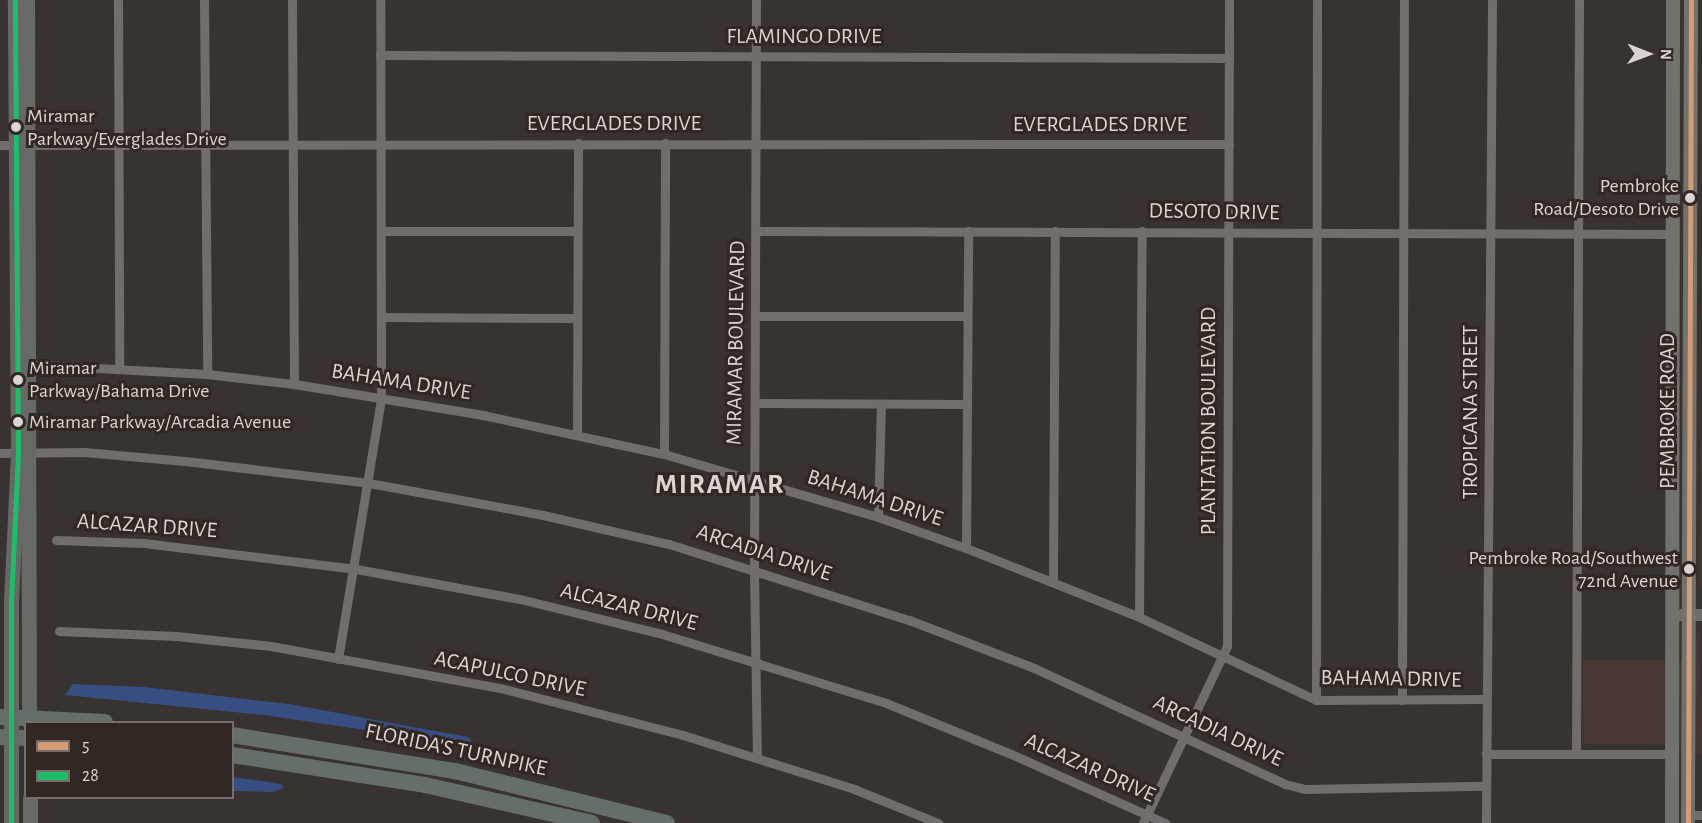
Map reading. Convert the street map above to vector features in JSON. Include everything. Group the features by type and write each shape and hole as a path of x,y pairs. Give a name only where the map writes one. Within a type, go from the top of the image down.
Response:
{"highway":[{"path":"0,717 70,721"},
{"name":"FLORIDA'S TURNPIKE","path":"234,735 455,771 668,823"},
{"path":"0,737 24,738"},
{"name":"FLORIDA'S TURNPIKE","path":"234,755 425,785 592,823"}],"main road":[{"path":"15,0 22,145 29,721"},
{"path":"22,145 27,0"},
{"name":"PEMBROKE ROAD","path":"1672,823 1670,754 1673,615 1671,234 1673,0"},
{"name":"PEMBROKE ROAD","path":"1689,819 1695,615 1689,428 1691,0"},
{"path":"1671,234 1682,248 1682,322 1689,344"},
{"path":"1671,339 1679,350 1680,417 1689,428"},
{"path":"11,823 11,672 24,453"},
{"path":"1670,754 1679,766 1689,819"},
{"path":"30,799 30,823"}],"street":[{"path":"118,0 119,368"},
{"path":"204,0 207,374"},
{"path":"292,0 294,384"},
{"path":"338,659 356,569 381,398 380,0"},
{"name":"MIRAMAR BOULEVARD","path":"756,0 757,231 754,570 757,758"},
{"name":"PLANTATION BOULEVARD","path":"1145,819 1227,646 1229,0"},
{"path":"1316,700 1317,0"},
{"path":"1402,700 1404,0"},
{"name":"TROPICANA STREET","path":"1486,823 1485,699 1489,662 1492,0"},
{"path":"1576,753 1579,0"},
{"name":"FLAMINGO DRIVE","path":"380,56 1229,58"},
{"path":"577,434 578,143"},
{"path":"664,454 665,143"},
{"name":"EVERGLADES DRIVE","path":"0,145 1229,144"},
{"path":"381,231 577,231"},
{"name":"DESOTO DRIVE","path":"757,231 1671,234"},
{"path":"966,548 968,231"},
{"path":"1053,582 1055,231"},
{"path":"1139,617 1142,231"},
{"path":"755,316 968,316"},
{"path":"381,317 577,318"},
{"name":"BAHAMA DRIVE","path":"24,364 207,374 294,384 577,434 664,454 754,480 878,517 966,548 1139,617 1316,700 1485,699"},
{"path":"755,403 966,404"},
{"path":"878,517 880,404"},
{"name":"ARCADIA DRIVE","path":"0,453 84,452 185,460 369,483 543,514 669,544 909,620 1034,668 1184,735 1285,784 1305,789 1485,786"},
{"name":"ALCAZAR DRIVE","path":"56,540 144,543 356,569 520,599 756,661 886,703 1145,819 1165,823"},
{"path":"1673,615 1695,615"},
{"name":"ACAPULCO DRIVE","path":"59,631 176,636 271,646 500,688 757,758 938,823"},
{"path":"1486,754 1670,754"}],"shaded area":[{"path":"1702,277 1702,589 1700,585"},
{"path":"1699,624 1702,754 1664,745 1582,744 1583,660 1693,660"}],"water":[{"path":"73,684 144,687 289,704 468,737 472,742 466,745 264,715 65,695"},
{"path":"234,777 282,784 283,788 273,792 234,791"}],"transit line":[{"name":"28","path":"11,823 11,602 18,453 15,0"},
{"name":"5","path":"1688,823 1691,0"}],"place":[{"name":"Miramar Parkway/Everglades Drive","path":"16,127"},
{"name":"Pembroke Road/Desoto Drive","path":"1690,198"},
{"name":"Miramar Parkway/Bahama Drive","path":"18,380"},
{"name":"Miramar Parkway/Arcadia Avenue","path":"18,422"},
{"name":"Pembroke Road/Southwest 72nd Avenue","path":"1689,569"}],"district":[{"name":"MIRAMAR","path":"720,485"}]}
